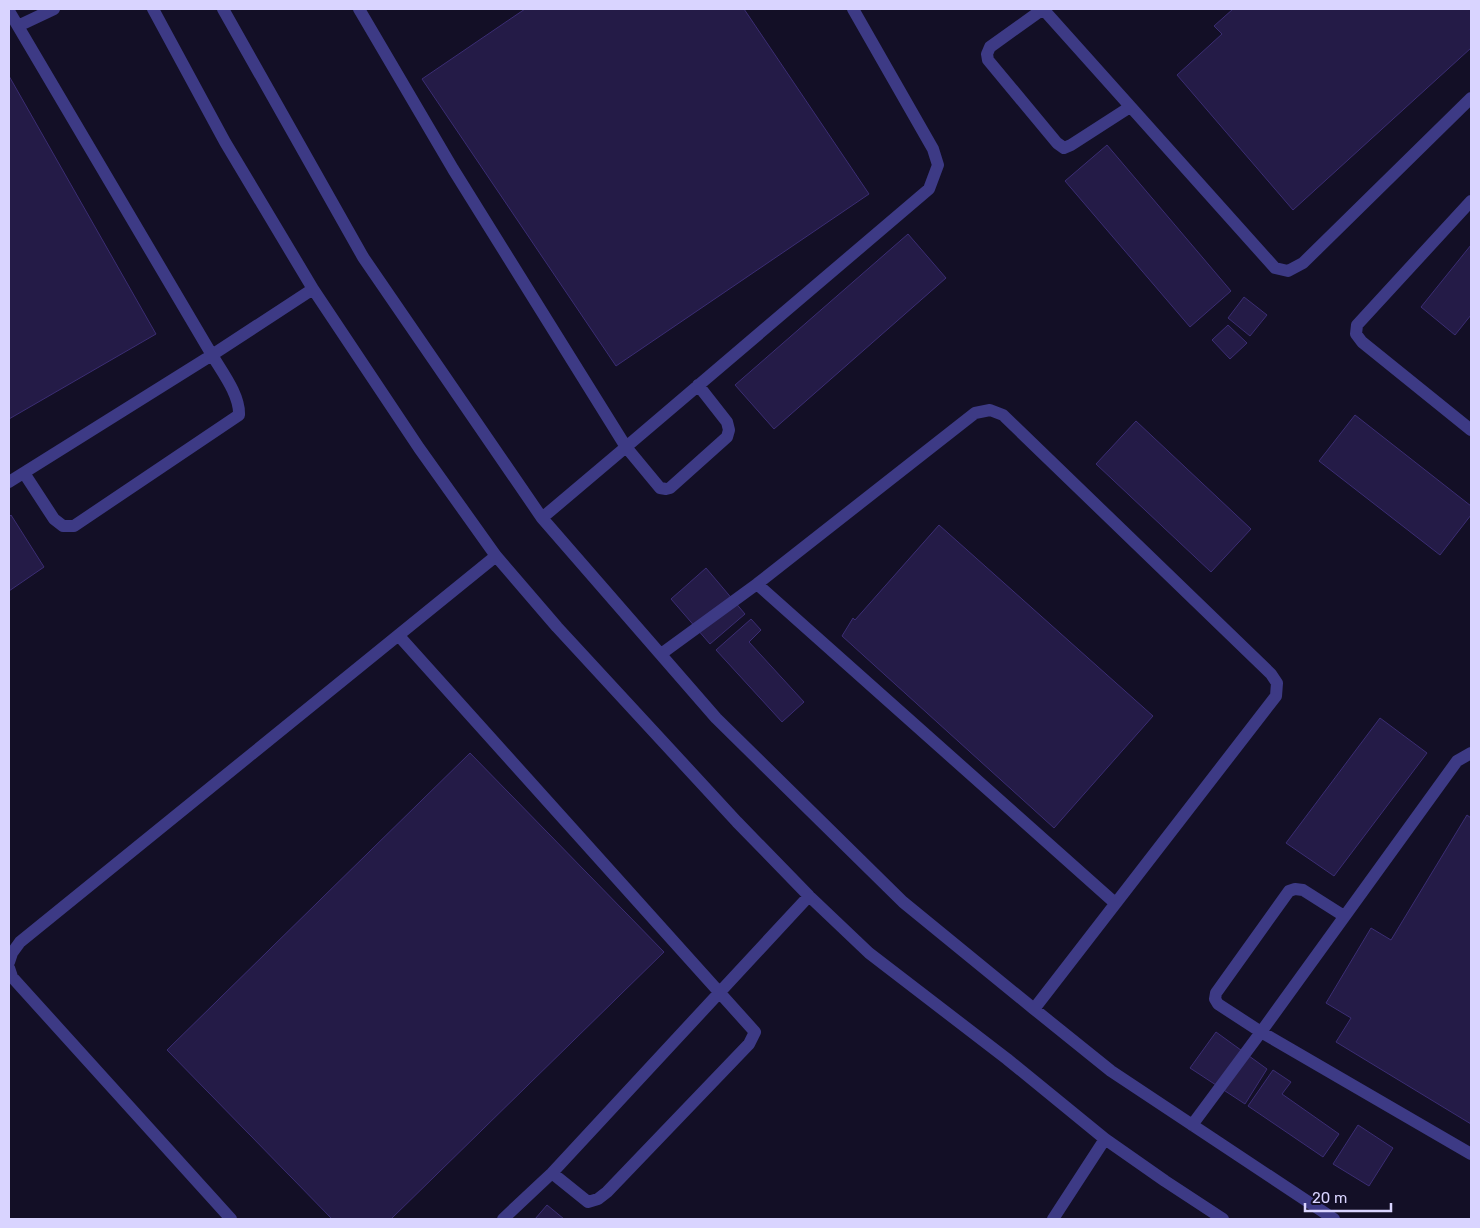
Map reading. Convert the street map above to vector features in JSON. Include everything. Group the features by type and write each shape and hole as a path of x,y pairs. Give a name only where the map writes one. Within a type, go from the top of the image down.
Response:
{"lane":[{"path":"18,26 54,9"},
{"path":"153,9 225,142 314,290 418,448 496,556 564,635 737,822 809,896 869,953 1007,1059 1105,1139 1223,1219"},
{"path":"223,9 363,257 542,518 716,718 903,902 1034,1009 1111,1071 1334,1219"},
{"path":"359,9 453,169 626,447 660,488 670,488 727,437 729,430 727,422 698,385"},
{"path":"542,518 929,189 938,165 933,148 853,9"},
{"path":"1130,107 1064,148 1057,143 988,60 987,54 990,47 1043,9 1275,268 1288,270 1304,263 1471,98"},
{"path":"9,11 212,355 236,397 239,406 239,415 74,526 63,526 54,519 24,473"},
{"path":"1471,200 1357,324 1356,334 1362,342 1471,430"},
{"path":"9,482 314,290"},
{"path":"661,654 757,584 975,413 990,410 1003,415 1278,682 1276,696 1034,1009"},
{"path":"9,962 12,953 20,942 496,556"},
{"path":"757,584 1115,904"},
{"path":"399,636 755,1032 749,1044 607,1192 598,1199 588,1202 552,1173"},
{"path":"1192,1125 1457,761 1471,753"},
{"path":"1344,916 1303,890 1295,889 1289,891 1216,993 1215,999 1218,1004 1261,1032 1471,1154"},
{"path":"503,1219 552,1173 809,896"},
{"path":"9,968 12,977 231,1219"},
{"path":"1053,1219 1105,1139"}],"building":[{"path":"525,9 744,9 869,194 616,366 422,79"},
{"path":"1233,9 1471,9 1471,48 1293,210 1177,75 1222,34 1214,26"},
{"path":"9,76 156,334 9,419"},
{"path":"1107,145 1231,291 1190,327 1065,181"},
{"path":"908,234 946,278 774,429 735,385"},
{"path":"1471,245 1471,315 1455,335 1421,307"},
{"path":"1244,297 1267,315 1250,336 1228,318"},
{"path":"1228,325 1247,343 1230,359 1212,340"},
{"path":"1355,415 1471,506 1471,515 1440,555 1319,461"},
{"path":"1136,421 1251,529 1211,572 1096,464"},
{"path":"11,515 44,567 9,591 9,517"},
{"path":"939,525 1153,716 1054,828 842,636 853,618 855,620"},
{"path":"706,568 745,614 710,644 671,599"},
{"path":"751,619 761,630 749,642 804,702 782,722 716,650"},
{"path":"1380,718 1427,753 1334,876 1286,843"},
{"path":"470,753 664,952 391,1219 332,1219 167,1050"},
{"path":"1467,815 1471,818 1471,1124 1336,1042 1351,1018 1326,1003 1371,928 1391,940"},
{"path":"1216,1032 1267,1069 1245,1104 1190,1068"},
{"path":"1273,1070 1291,1082 1282,1094 1339,1134 1323,1157 1248,1106"},
{"path":"1358,1125 1393,1148 1369,1186 1333,1164"},
{"path":"547,1205 564,1219 535,1219"}]}
